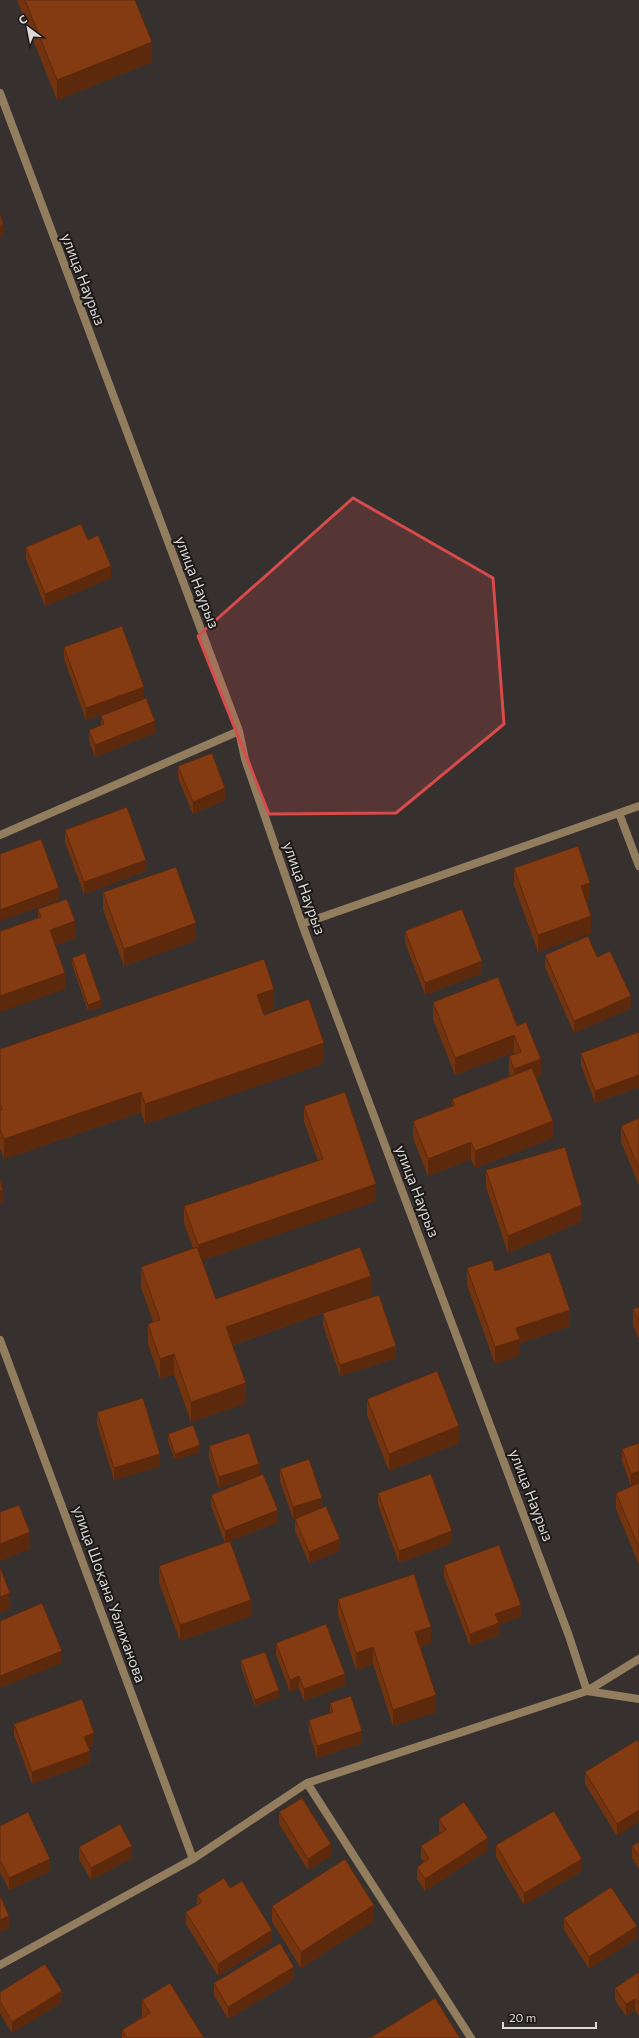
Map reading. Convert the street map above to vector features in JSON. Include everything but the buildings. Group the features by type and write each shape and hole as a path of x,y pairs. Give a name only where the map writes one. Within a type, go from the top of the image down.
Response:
{"street":[{"name":"улица Наурыз","path":"0,93 239,731 245,759 302,924 570,1636 587,1691"},
{"path":"0,835 239,731"},
{"path":"302,924 620,814 639,806"},
{"path":"620,814 639,866"},
{"name":"улица Шоқана Уәлиханова","path":"0,1340 193,1859"},
{"path":"0,1965 193,1859 307,1783 587,1691 639,1659"},
{"path":"587,1691 639,1699"},
{"path":"307,1783 471,2038"}],"highlighted area":[{"path":"353,498 493,578 504,724 396,813 269,814 198,636"}]}
